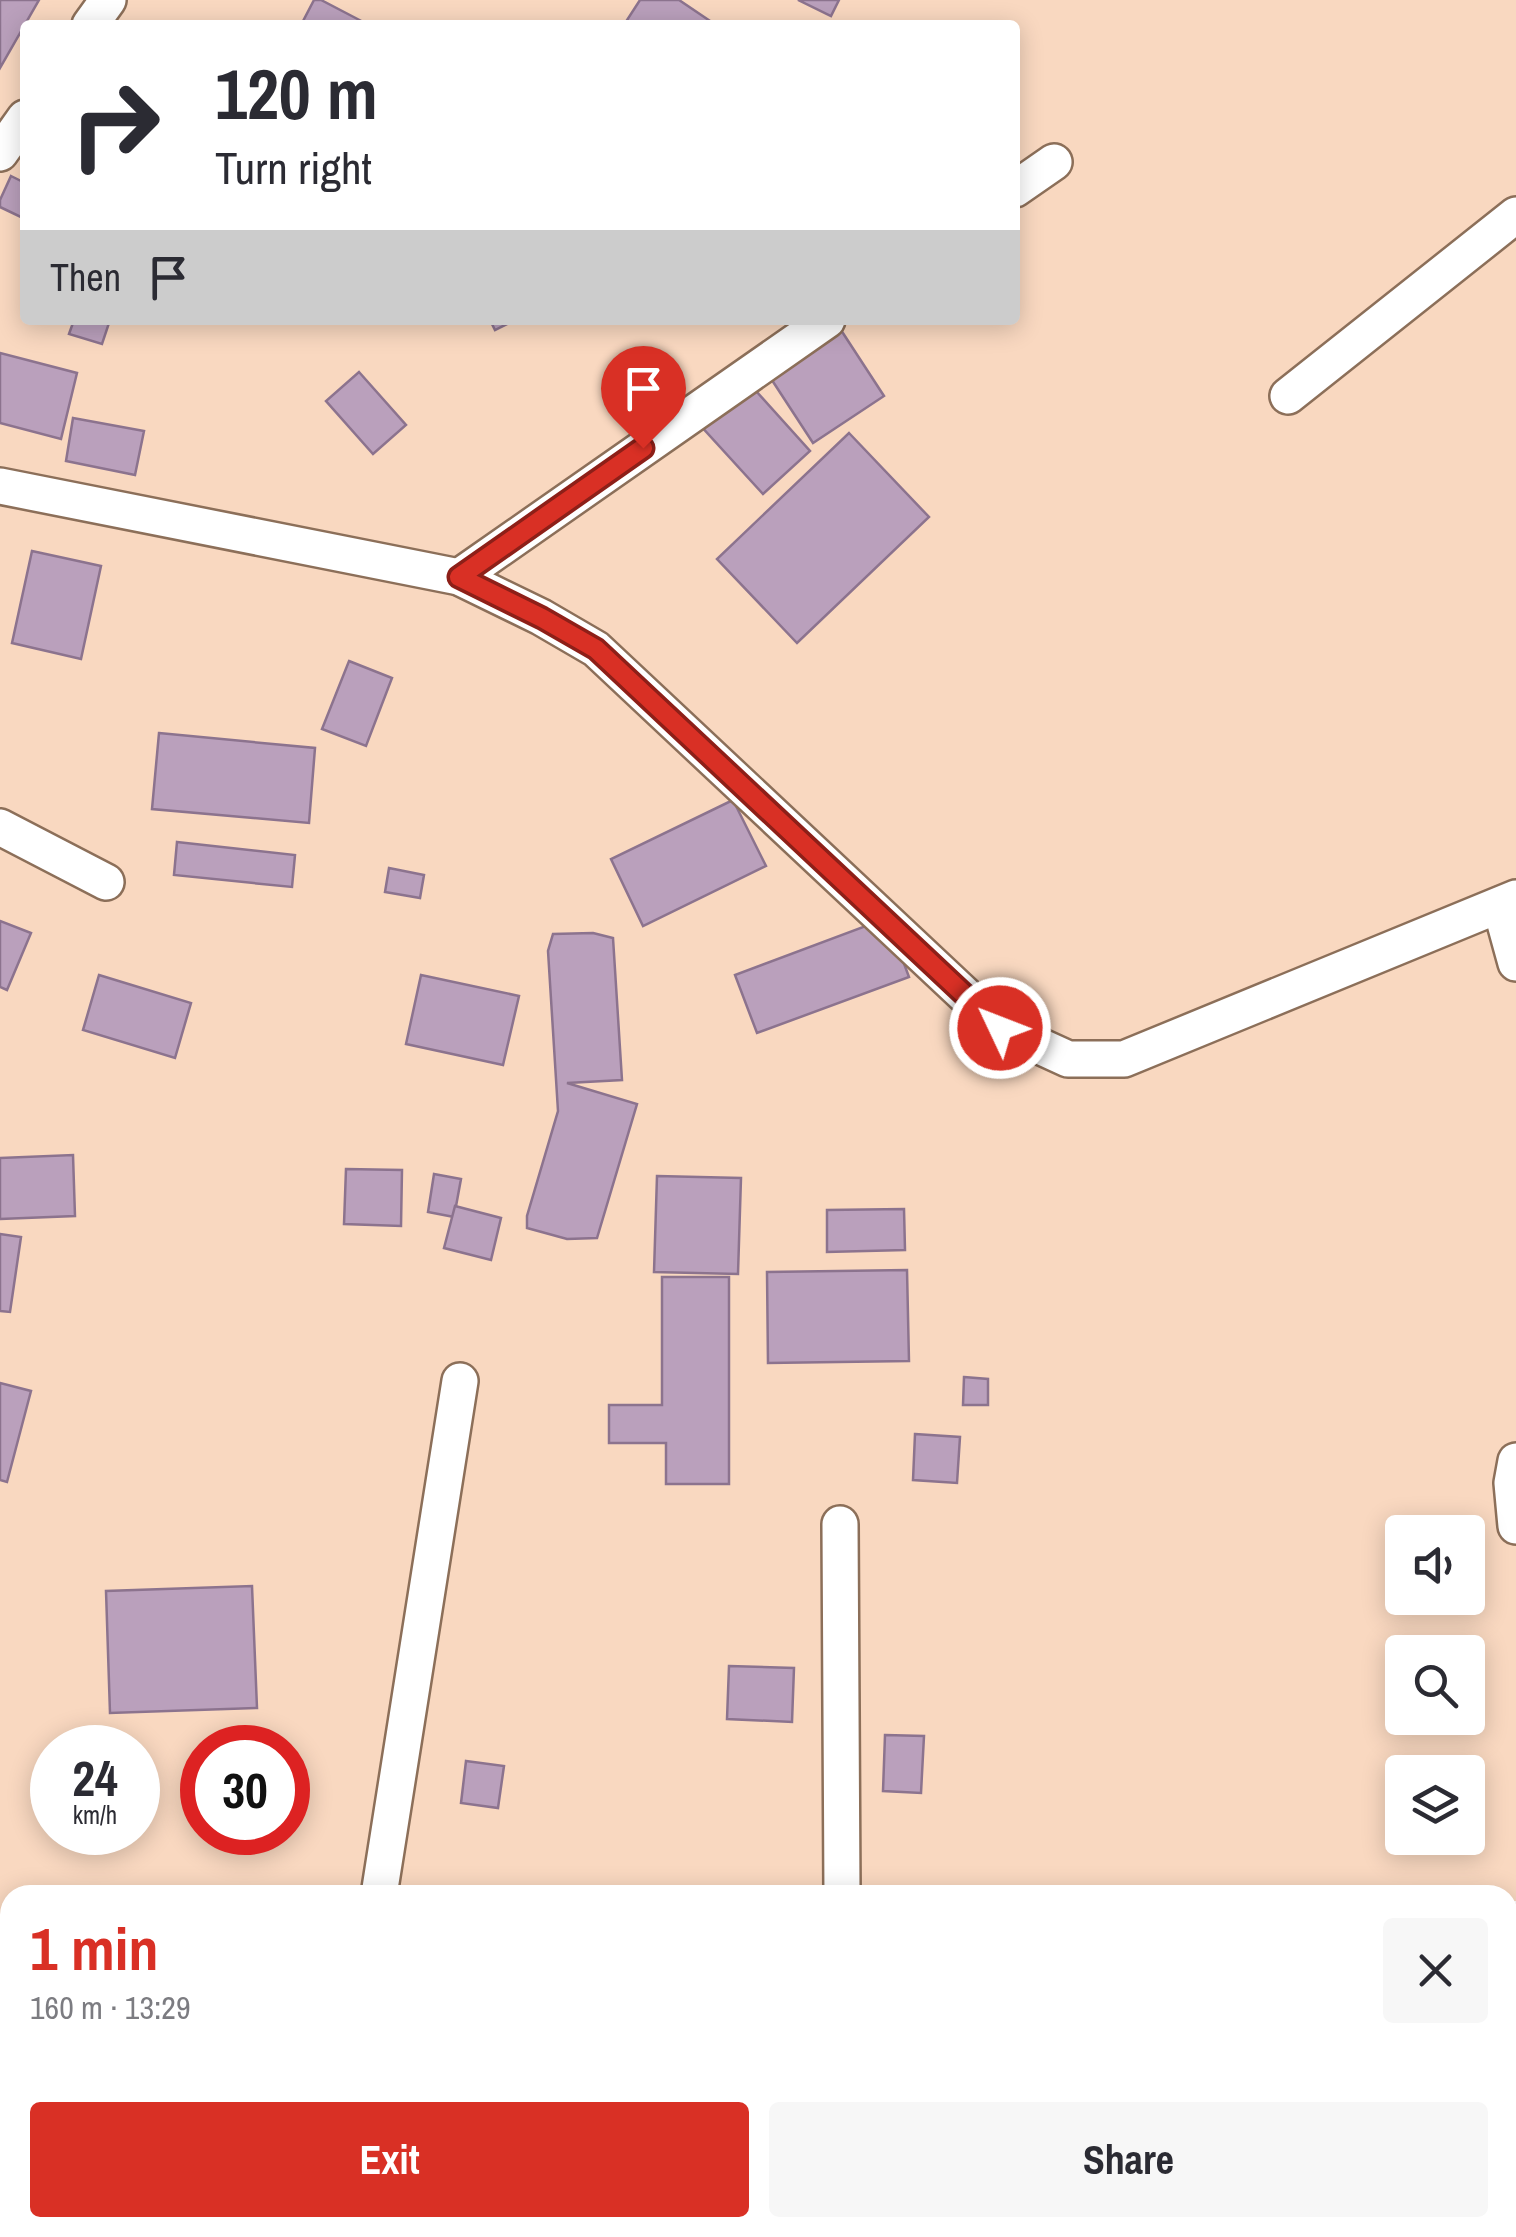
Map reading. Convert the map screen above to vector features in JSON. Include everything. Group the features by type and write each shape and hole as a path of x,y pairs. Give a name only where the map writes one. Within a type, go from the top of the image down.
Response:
{"street":[{"path":"0,153 20,125"},
{"path":"1020,186 1054,162"},
{"path":"1288,396 1516,215"},
{"path":"459,577 820,325"},
{"path":"0,486 459,577 542,618 596,649 1000,1028 1068,1059 1124,1059 1508,901 1516,963"},
{"path":"0,827 106,882"},
{"path":"380,1885 460,1380"},
{"path":"1516,1461 1512,1483 1516,1526"},
{"path":"840,1524 842,1885"}],"building":[{"path":"0,0 39,0 28,20 20,20 20,33 0,68"},
{"path":"314,0 321,0 359,20 304,20"},
{"path":"640,0 679,0 709,20 627,20"},
{"path":"798,0 839,0 831,16"},
{"path":"11,176 20,180 20,217 0,207"},
{"path":"72,325 108,325 102,344 69,334"},
{"path":"839,327 884,396 813,443 768,374"},
{"path":"0,353 77,373 61,439 0,423"},
{"path":"359,372 406,425 373,454 326,401"},
{"path":"748,382 810,451 763,494 700,425"},
{"path":"73,418 144,431 135,475 66,461"},
{"path":"849,433 929,517 797,643 717,559"},
{"path":"32,551 101,566 81,659 12,643"},
{"path":"349,661 392,678 366,746 322,729"},
{"path":"159,733 315,748 309,823 152,809"},
{"path":"733,800 766,866 643,926 611,859"},
{"path":"177,842 295,855 292,887 174,875"},
{"path":"389,868 424,875 420,898 385,892"},
{"path":"887,918 909,977 757,1033 735,975"},
{"path":"0,921 31,933 7,990 0,987"},
{"path":"593,933 613,938 622,1080 567,1083 637,1104 597,1238 567,1239 527,1228 527,1216 558,1111 548,951 553,934"},
{"path":"99,975 191,1003 175,1058 83,1030"},
{"path":"421,975 519,996 503,1065 406,1044"},
{"path":"73,1155 75,1216 0,1219 0,1158"},
{"path":"346,1169 402,1170 401,1226 344,1224"},
{"path":"434,1174 461,1179 454,1217 428,1212"},
{"path":"657,1176 741,1178 738,1274 654,1272"},
{"path":"455,1206 501,1218 491,1260 444,1248"},
{"path":"904,1209 905,1250 827,1252 827,1210"},
{"path":"0,1234 21,1237 10,1312 0,1311"},
{"path":"907,1270 909,1361 768,1363 767,1272"},
{"path":"662,1277 729,1277 729,1484 666,1484 666,1443 609,1443 609,1405 662,1405"},
{"path":"964,1377 988,1379 988,1405 963,1405"},
{"path":"0,1383 31,1391 7,1482 0,1480"},
{"path":"915,1434 960,1437 957,1483 913,1480"},
{"path":"252,1586 257,1708 110,1713 106,1591"},
{"path":"729,1666 794,1668 792,1722 727,1719"},
{"path":"885,1735 924,1736 921,1793 883,1791"},
{"path":"466,1761 504,1766 498,1808 461,1803"}],"route":[{"path":"643,448 459,577 596,649 1000,1028"}]}
